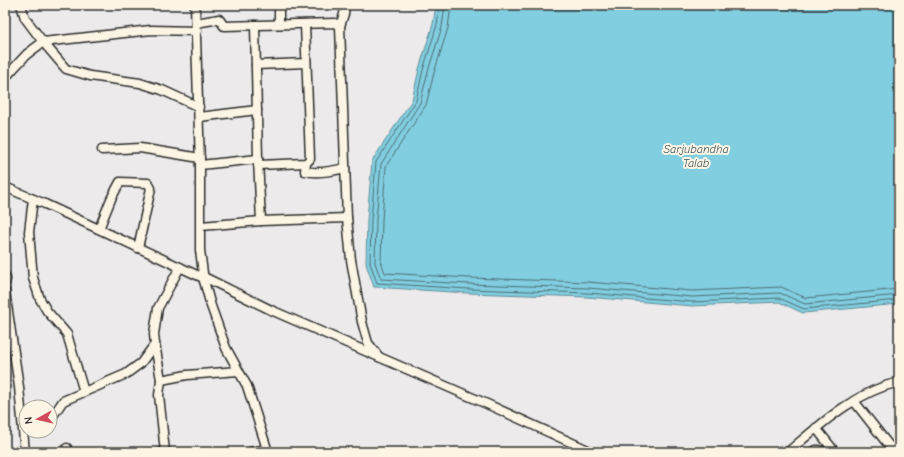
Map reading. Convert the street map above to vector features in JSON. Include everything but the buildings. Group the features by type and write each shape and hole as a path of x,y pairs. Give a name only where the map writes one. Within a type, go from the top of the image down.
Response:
{"street":[{"path":"21,5 25,18 66,69 90,76 140,83 162,90 199,107"},
{"path":"195,5 199,107 200,250 204,278 211,306 226,348 247,386 268,450 251,452"},
{"path":"279,5 279,24"},
{"path":"345,5 340,26 347,218 351,260 362,322 368,343 380,358"},
{"path":"5,77 27,54 43,42 151,30 196,27 219,19 224,26 335,23 340,26"},
{"path":"305,24 310,159 306,163 305,171 331,171 345,168"},
{"path":"255,25 261,221"},
{"path":"256,65 306,63"},
{"path":"199,117 257,110"},
{"path":"102,150 140,148 200,162 306,163"},
{"path":"99,230 120,182 148,183 151,188 138,248"},
{"path":"5,187 271,310 487,404 592,452"},
{"path":"33,199 29,232 33,278 40,299 47,311 67,334 84,392"},
{"path":"200,226 261,221 347,218"},
{"path":"165,452 159,395 161,380 155,344 156,316 158,308 180,267"},
{"path":"5,276 5,283"},
{"path":"5,290 19,387 24,452"},
{"path":"58,408 63,401 126,374 141,363 155,344"},
{"path":"161,380 238,370"},
{"path":"788,452 836,412 871,392 899,382"},
{"path":"854,401 894,452"},
{"path":"816,428 835,452"},
{"path":"814,452 816,450 823,452"}],"water":[{"name":"Sarjubandha Talab","path":"436,5 899,5 899,304 803,313 779,302 692,306 587,297 468,293 374,287 366,264 367,220 372,161 412,100 419,69 433,24"}]}
